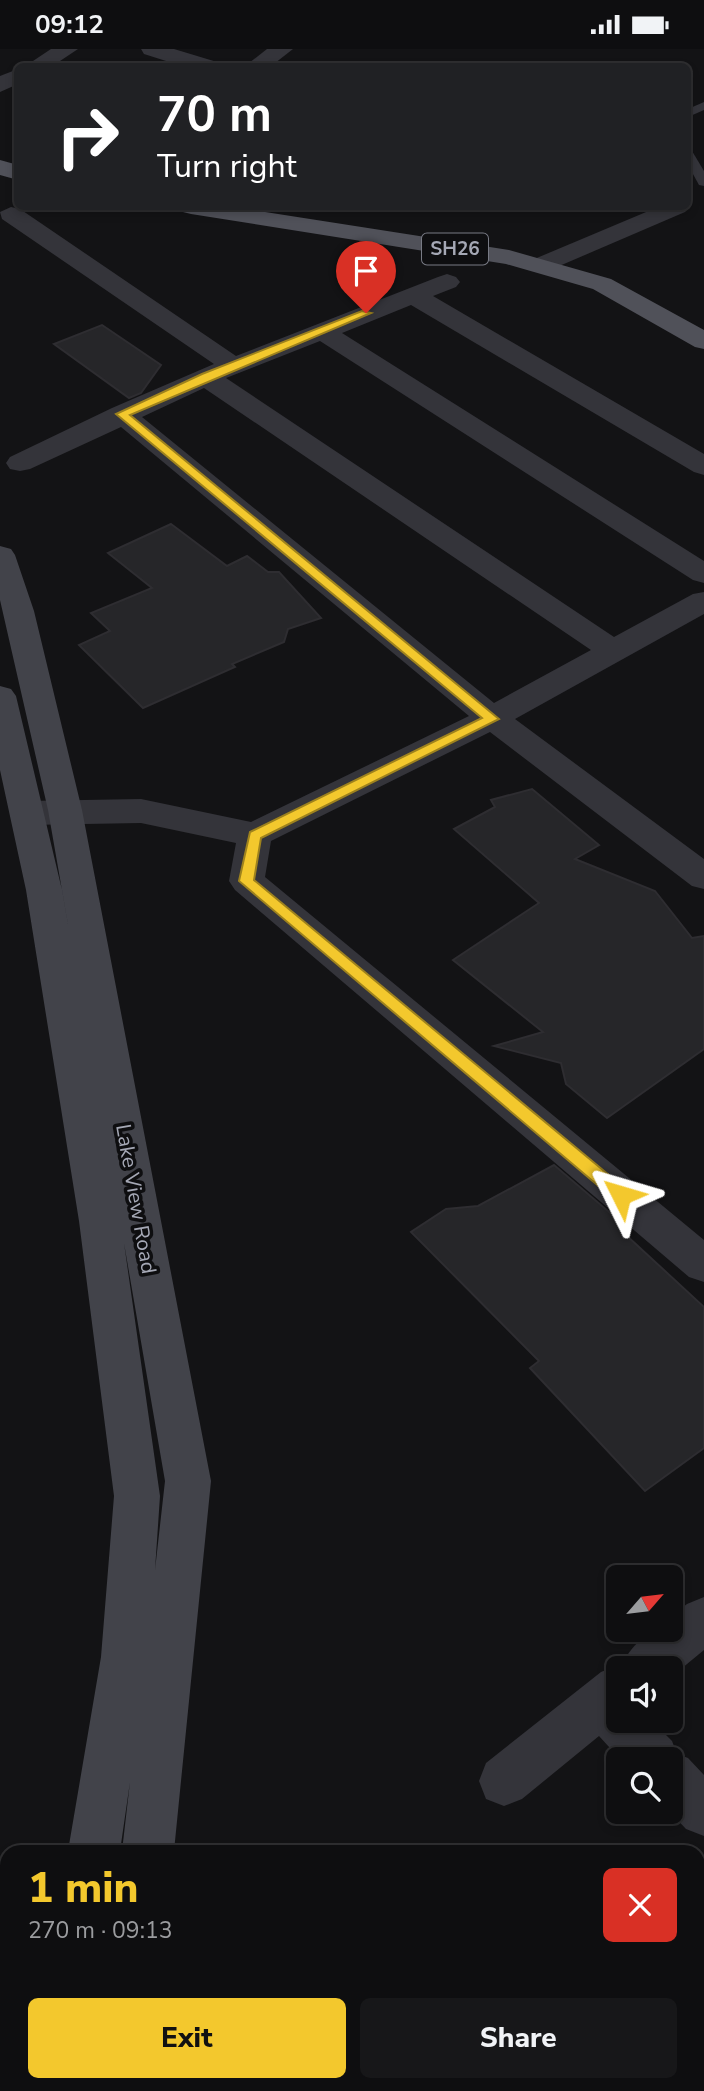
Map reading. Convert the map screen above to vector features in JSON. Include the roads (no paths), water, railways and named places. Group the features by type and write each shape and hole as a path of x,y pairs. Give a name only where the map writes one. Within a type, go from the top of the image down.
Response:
{"main road":[{"name":"SH26","path":"210,210 509,257 541,265 603,284 704,341"},
{"name":"SH26","path":"308,210 568,253 632,281 704,323"},
{"name":"Lake View Road","path":"0,555 19,611 46,811 188,1481 149,1845"},
{"name":"Lake View Road","path":"0,697 46,811 46,904 100,1221 136,1496 125,1657 95,1845"}],"street":[{"path":"41,63 67,49"},
{"path":"152,49 196,63"},
{"path":"260,63 282,49"},
{"path":"541,265 670,210"},
{"path":"11,214 234,366"},
{"path":"20,463 206,377 447,282"},
{"path":"412,295 704,466"},
{"path":"320,330 704,574"},
{"path":"206,377 613,651"},
{"path":"122,414 492,719 704,877"},
{"path":"46,811 141,811 255,835 492,719 704,601"},
{"path":"255,835 247,881 704,1265"},
{"path":"660,1656 704,1620"},
{"path":"504,1781 606,1698"},
{"path":"683,1789 704,1811"}],"lane":[{"path":"691,159 704,182"}]}
